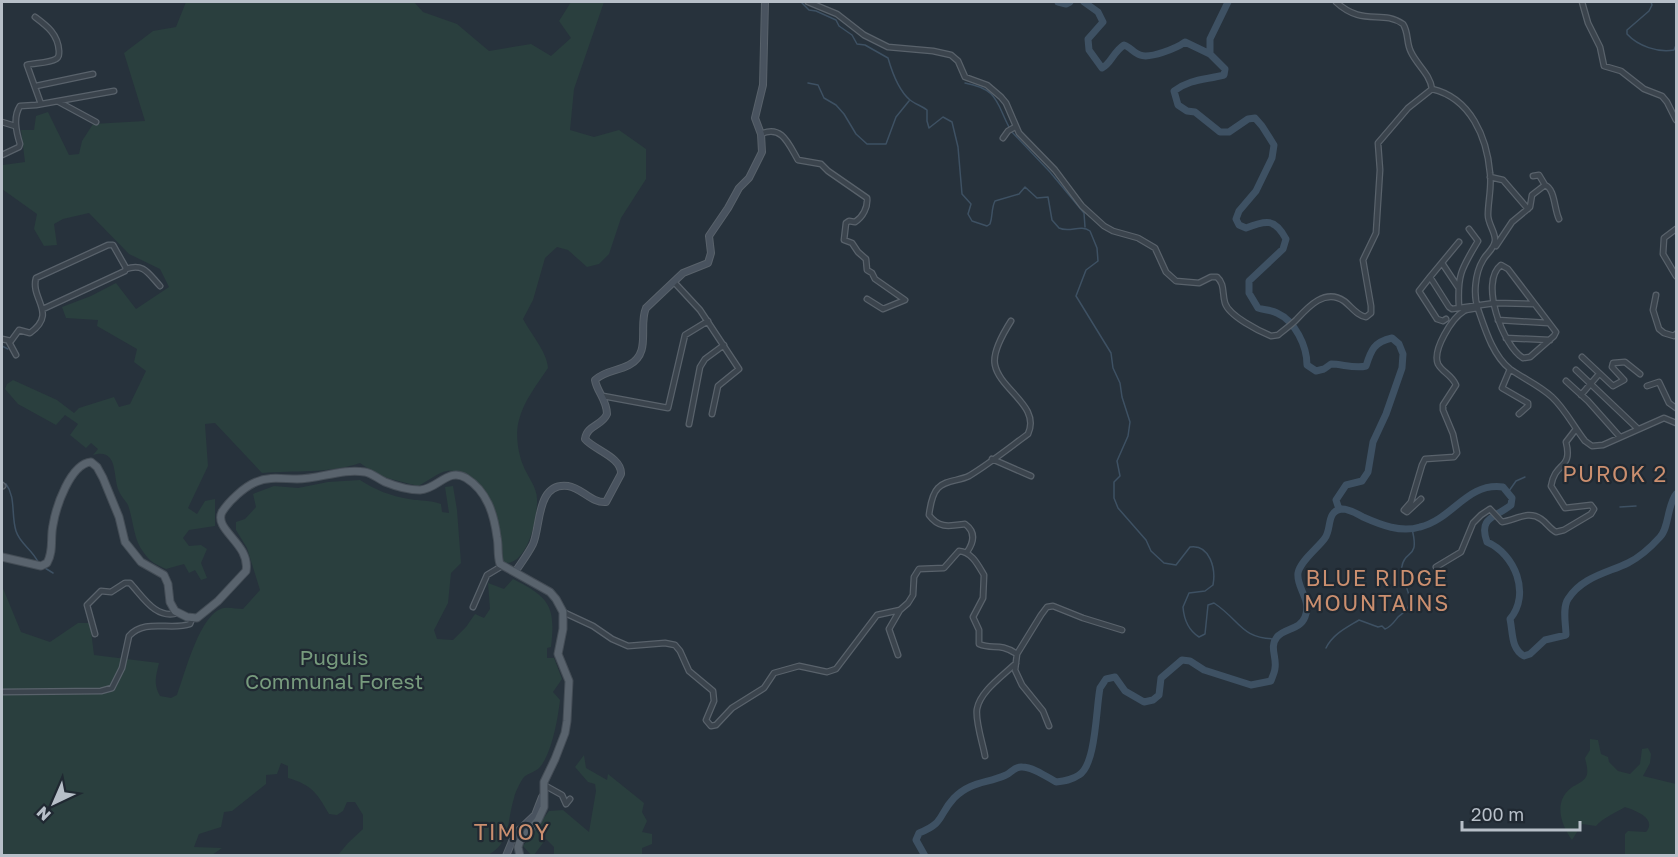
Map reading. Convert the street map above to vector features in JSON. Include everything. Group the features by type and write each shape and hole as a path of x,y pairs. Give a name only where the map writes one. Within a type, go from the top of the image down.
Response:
{"main road":[{"path":"515,572 534,542 542,504 554,489 570,486 601,503 607,502 621,474 621,467 585,439 589,429 601,422 608,414 603,396 594,380 602,374 619,369 636,360 643,342 645,310 683,273 709,261 711,253 709,236 739,188 756,166 762,152 761,134 755,118 763,85 765,2"},
{"path":"2,557 41,566 47,563 51,552 52,525 62,497 73,475 84,464 91,462 103,478 119,517 125,542 141,562 164,575 168,584 170,602 178,613 192,619 197,618 218,601 246,571 246,557 222,526 220,518 223,511 239,494 256,482 268,479 299,479 363,472 396,486 422,490 448,476 462,476 473,483 488,501 497,537 499,561 502,566 550,592 563,612 563,629 558,654 569,681 565,733 544,788 538,811 515,834 506,855"},
{"path":"520,855 519,841 538,820 544,807 544,788"}],"street":[{"path":"808,2 837,14 864,35 888,46 951,55 957,61 965,77 987,85 1004,100 1012,129 1055,170 1082,206 1108,229 1138,238 1155,248 1172,278 1181,283 1195,284 1217,276 1223,285 1225,304 1233,314 1271,336 1276,336 1286,329 1318,300 1329,297 1338,297 1362,316 1371,313 1363,260 1376,233 1380,170 1378,143 1404,112 1432,89"},
{"path":"1336,2 1345,10 1360,16 1399,21 1405,28 1408,46 1424,68 1432,89 1452,97 1475,120 1483,135 1490,177 1488,217 1495,238 1492,248 1479,267 1476,284 1477,307 1492,344 1501,359 1510,369 1534,382 1552,397 1585,441 1592,446 1603,445 1664,418 1677,423"},
{"path":"1582,2 1588,23 1600,47 1604,66 1621,70 1644,89 1662,96 1677,120"},
{"path":"35,17 51,29 57,40 59,51 59,56 55,60 27,65 41,104"},
{"path":"36,86 93,74"},
{"path":"2,154 19,147 15,126 19,106 114,91"},
{"path":"57,101 96,122"},
{"path":"2,122 15,126"},
{"path":"1003,138 1012,129"},
{"path":"761,134 772,131 784,136 798,159 821,164 867,198 868,201 861,217 855,222 849,220 846,223 844,240 852,243 866,259 867,270 875,279 905,300 883,309 867,299"},
{"path":"1533,176 1539,175 1551,190 1554,208 1559,219"},
{"path":"1490,177 1503,180 1528,209"},
{"path":"1496,246 1512,222 1531,205 1531,197 1545,184"},
{"path":"1459,307 1458,287 1462,268 1478,241 1469,229"},
{"path":"1677,229 1664,238 1663,252 1677,276"},
{"path":"1446,318 1443,321 1437,319 1419,291 1459,242"},
{"path":"9,342 19,330 30,333 37,327 43,309 34,285 36,278 47,271 110,244 124,262 126,269"},
{"path":"1442,263 1458,287"},
{"path":"1501,265 1508,269 1556,332 1554,336 1527,358 1519,356 1506,338 1498,320 1495,303 1493,280 1497,268 1501,265"},
{"path":"43,309 135,266 141,267 160,286"},
{"path":"1430,277 1452,309 1477,307"},
{"path":"674,282 708,321 739,369 718,386 712,414"},
{"path":"1656,295 1653,310 1659,329 1674,336 1677,334"},
{"path":"1421,499 1410,511 1404,511 1404,507 1412,500 1423,462 1429,458 1454,457 1457,453 1454,434 1443,411 1443,405 1456,384 1451,376 1439,366 1436,358 1445,331 1462,313 1477,307 1495,303 1534,304"},
{"path":"1498,320 1548,323"},
{"path":"603,396 668,408 685,335 708,321"},
{"path":"967,552 973,538 968,526 944,527 933,520 929,513 936,489 965,478 1028,434 1030,429 1028,412 998,374 994,363 1001,338 1011,321"},
{"path":"1506,338 1550,340"},
{"path":"2,339 9,342 16,355"},
{"path":"689,424 700,367 705,359 724,345"},
{"path":"1582,357 1615,386 1624,380 1612,365 1625,362 1640,374"},
{"path":"1510,369 1502,388 1528,403 1520,414"},
{"path":"1575,370 1637,428"},
{"path":"1581,395 1599,374"},
{"path":"1566,381 1620,436"},
{"path":"1647,386 1659,382 1669,403 1677,408"},
{"path":"1436,567 1461,552 1470,528 1481,515 1490,509 1498,519 1506,522 1523,516 1534,516 1541,519 1552,531 1559,532 1591,514 1594,509 1591,505 1565,508 1551,486 1554,474 1568,459 1566,442 1576,429"},
{"path":"992,459 1031,476"},
{"path":"897,655 889,629 900,610 911,598 914,577 919,569 944,568 957,553 967,552 985,578 981,605 973,617 980,630 979,644 1004,646 1017,654"},
{"path":"473,607 487,575 502,566"},
{"path":"95,634 87,605 101,591 111,592 125,583 130,583 158,612 172,615 178,613"},
{"path":"1049,726 1042,711 1017,677 1017,654 1041,615 1050,606 1122,630"},
{"path":"563,612 628,646 665,643 675,645 689,671 713,691 714,701 706,720 711,726 716,725 732,708 761,691 774,673 799,666 827,672 836,669 877,615 900,610"},
{"path":"2,692 101,692 112,687 122,668 129,636 133,632 152,625 185,626 190,624 192,619"},
{"path":"985,756 977,707 988,690 1016,663"},
{"path":"544,788 562,795 566,804 570,799"}],"green space":[{"path":"186,2 414,2 423,12 457,24 489,51 531,44 551,56 571,38 559,21 571,2 604,2 574,89 570,130 594,137 619,130 646,149 646,179 621,218 609,254 599,264 587,267 568,250 557,247 545,258 533,300 523,319 542,349 548,368 527,400 518,425 520,455 535,490 537,507 530,538 520,556 513,562 505,563 503,560 495,514 477,483 468,476 447,471 418,486 379,476 360,463 323,470 262,473 215,423 205,424 208,466 188,508 197,514 205,501 215,499 215,526 189,530 183,538 189,546 201,545 207,549 201,563 207,578 201,580 195,570 189,573 184,564 166,569 151,561 140,548 128,505 118,489 111,459 107,455 93,455 98,449 91,443 86,448 70,435 78,424 65,415 56,425 18,404 5,389 7,384 13,380 57,400 74,413 79,408 114,397 119,407 130,404 146,371 134,362 137,349 97,326 98,320 66,318 62,307 116,283 136,309 169,287 160,269 129,254 89,213 63,219 54,224 57,245 44,246 34,229 37,214 2,189 3,165 25,162 21,130 34,130 36,116 48,112 69,155 79,154 82,141 93,124 145,121 124,53 153,31 176,27"},
{"name":"Puguis Communal Forest","path":"360,480 390,494 441,504 442,512 449,513 445,487 453,486 461,563 451,573 448,603 434,630 437,639 453,640 475,614 484,618 490,609 488,583 504,589 513,579 535,591 551,612 551,647 547,648 547,658 554,658 562,679 553,692 560,700 554,735 540,767 524,777 519,785 501,844 488,855 338,855 363,829 363,815 355,802 347,802 343,811 337,815 329,814 313,791 288,778 288,766 281,763 277,774 266,775 266,784 232,811 224,812 221,827 199,834 194,847 222,848 212,855 2,855 2,586 21,632 50,642 78,623 90,623 94,655 159,663 156,688 160,696 171,698 177,695 194,645 208,620 215,612 224,608 243,609 260,590 247,548 236,530 236,522 245,519 256,507 253,494 274,486 298,488 328,482"},
{"path":"1590,739 1598,740 1601,754 1608,757 1609,762 1618,771 1630,774 1640,764 1642,749 1648,748 1651,754 1650,763 1643,776 1676,784 1676,855 1625,855 1625,834 1628,831 1646,832 1649,823 1644,816 1625,807 1596,826 1582,824 1572,840 1562,821 1562,800 1571,788 1587,775 1585,758 1590,750"},
{"path":"584,755 586,768 607,780 608,774 644,803 642,812 647,821 642,832 652,834 652,844 642,848 642,855 554,855 554,847 546,839 534,855 531,855 523,846 549,811 563,810 589,832 596,791 595,784 588,782 575,767"}],"waterway":[{"path":"801,2 809,10 836,20 839,26 852,35 857,44 865,45 888,58 902,91 910,100 927,110 929,128 943,117 952,122 958,147 962,194 971,204 968,214 972,221 987,226 990,224 995,201 1019,194 1025,187 1037,198 1048,197 1052,220 1059,228 1067,230 1082,228 1090,231 1097,248 1098,261 1086,270 1076,296 1111,353 1113,368 1120,383 1130,422 1128,436 1117,461 1120,476 1114,482 1114,498 1118,508 1146,540 1151,551 1164,563 1176,565 1190,547 1197,547 1207,553 1212,565 1213,585 1205,591 1189,593 1183,607 1187,624 1195,634 1199,637 1205,634 1208,605 1214,603 1247,632 1263,638 1275,639"},
{"path":"1058,2 1066,4 1070,2"},
{"path":"1084,2 1098,12 1103,22 1088,39 1089,50 1102,68 1124,45 1138,54 1150,56 1185,42 1210,54 1225,69 1224,75 1192,82 1174,91 1178,105 1187,111 1195,112 1220,132 1229,132 1248,119 1255,118 1274,145 1272,158 1256,191 1239,211 1236,219 1239,225 1246,228 1265,222 1274,224 1286,239 1283,249 1249,281 1249,293 1258,308 1277,313 1294,328 1305,350 1307,365 1316,371 1331,364 1366,366 1377,344 1392,338 1399,344 1403,354 1402,368 1386,414 1373,442 1368,472 1362,481 1346,485 1336,500 1339,509"},
{"path":"1210,54 1210,39 1228,2"},
{"path":"1651,2 1649,11 1627,30 1627,34 1642,45 1655,49 1674,50 1676,45"},
{"path":"808,83 818,85 824,98 836,105 856,134 867,144 886,144 896,117 909,101"},
{"path":"965,83 990,93 995,98 1009,127"},
{"path":"1011,131 1050,172 1084,213 1085,227"},
{"path":"2,346 8,349"},
{"path":"1509,491 1516,481 1525,477"},
{"path":"2,483 6,484 11,495 18,536 38,562"},
{"path":"925,856 916,840 919,833 933,826 954,798 966,788 999,778 1020,767 1035,770 1056,782 1079,775 1089,760 1100,688 1106,679 1115,677 1125,691 1144,702 1153,700 1159,695 1161,678 1182,660 1190,661 1204,670 1251,685 1271,681 1275,670 1273,648 1277,637 1300,624 1307,611 1299,584 1299,568 1325,538 1331,516 1337,510 1348,510 1391,527 1413,529 1432,523 1479,490 1503,487 1512,498 1511,505 1486,523 1485,534 1487,542 1505,556 1517,576 1519,598 1510,619 1515,645 1524,656 1530,654 1545,640 1566,635 1566,603 1580,586 1595,576 1632,561 1657,541 1663,533 1676,494"},
{"path":"1620,507 1636,506"},
{"path":"1326,648 1336,635 1359,620 1378,627 1382,626 1385,629 1391,626 1406,610 1409,597 1402,566 1406,557 1413,550 1412,529"},
{"path":"45,568 53,573"}],"district":[{"name":"PUROK 2","path":"1615,473"},
{"name":"BLUE RIDGE MOUNTAINS","path":"1377,590"},
{"name":"TIMOY","path":"512,831"}]}
